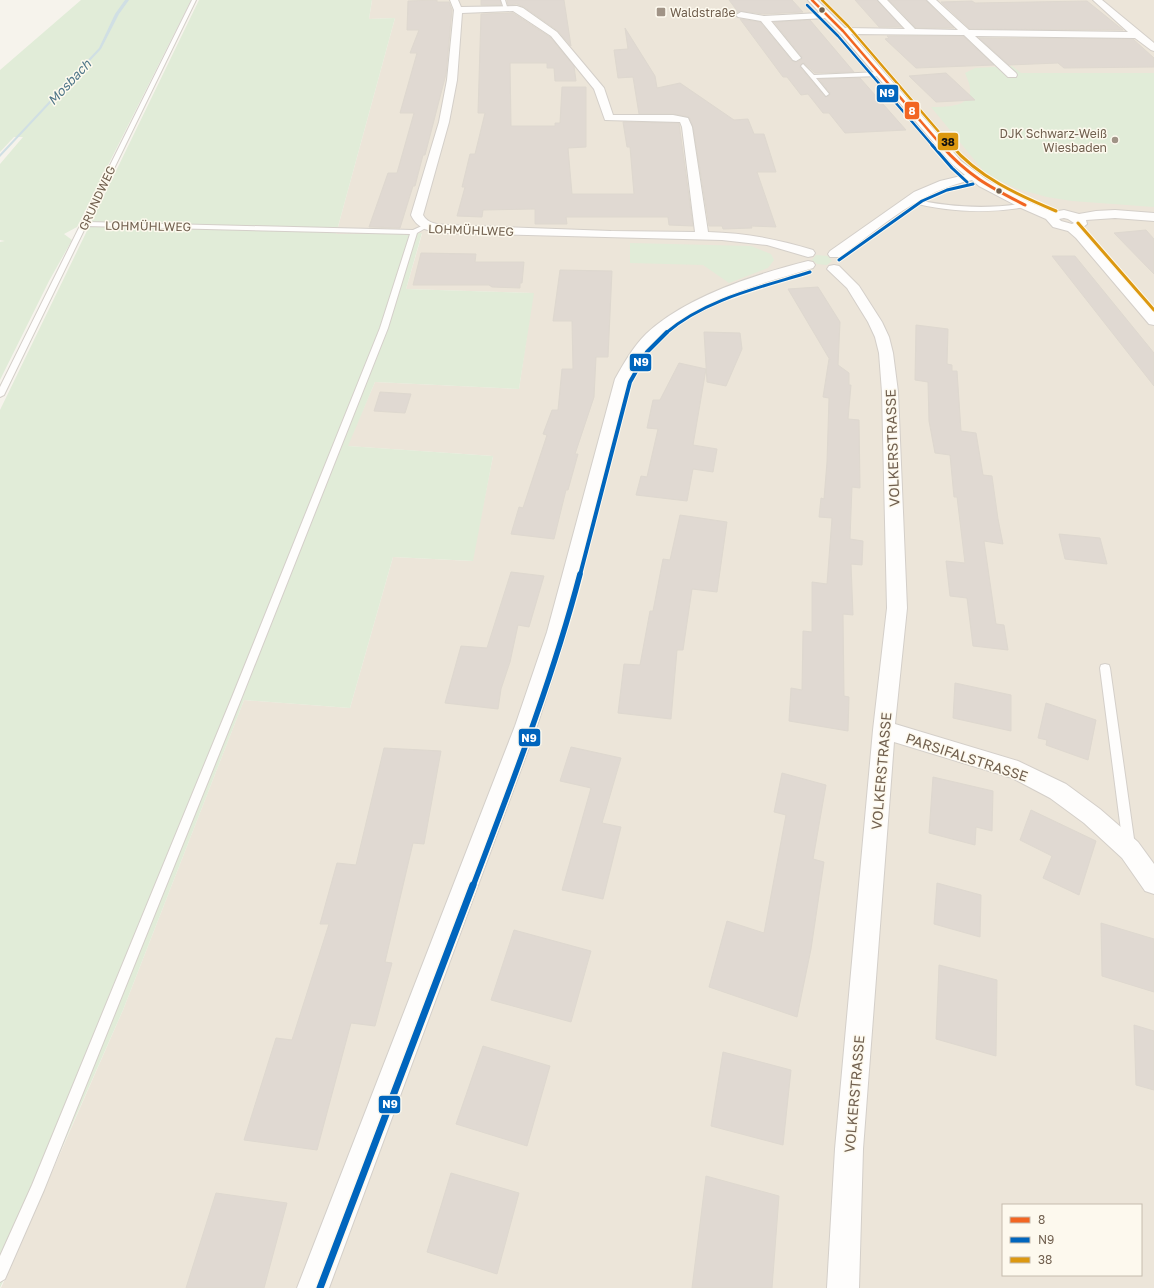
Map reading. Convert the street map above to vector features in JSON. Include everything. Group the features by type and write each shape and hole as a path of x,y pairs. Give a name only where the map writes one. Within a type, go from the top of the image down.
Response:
{"street":[{"path":"812,0 842,31 957,163 972,177 1025,205 1053,217 1052,220 1057,224 1080,224 1154,217"},
{"path":"882,0 912,30"},
{"path":"931,0 1012,75"},
{"path":"1096,0 1154,48"},
{"path":"420,229 417,215 444,122 452,80 456,5 504,4 520,10 554,34 599,88 609,118 673,118 684,120 687,127 702,236"},
{"path":"742,15 764,19 827,15"},
{"path":"764,19 799,62"},
{"path":"842,31 912,30 1137,35"},
{"path":"313,1288 526,726 557,632 623,379 635,356 652,336 674,319 698,304 821,257 930,188 948,181 972,177"},
{"path":"1080,224 1154,321"},
{"name":"LOHMÜHLWEG","path":"420,229 702,236 764,242 796,248 821,257"},
{"name":"VOLKERSTRASSE","path":"821,257 852,286 874,322 882,338 886,353 890,392 897,608 884,730 849,1149 843,1288"},
{"name":"PARSIFALSTRASSE","path":"884,730 1018,770 1058,791 1092,816 1130,850 1154,883"}],"lane":[{"name":"GRUNDWEG","path":"0,395 194,0"},
{"path":"799,62 826,94"},
{"path":"813,77 880,74"},
{"path":"910,201 950,209 982,211 1002,210 1025,205"},
{"name":"LOHMÜHLWEG","path":"84,224 420,229"},
{"path":"0,1274 40,1183 152,909 384,328 420,229"},
{"path":"1105,668 1130,850"}],"shaded area":[{"path":"372,0 1154,0 1154,1288 1,1288 123,1010 244,700 350,708 393,557 472,561 493,456 347,446 375,382 519,389 533,293 406,289 422,234 336,234 395,18 369,19"}],"green space":[{"path":"81,0 191,0 77,227 64,234 72,240 49,281 0,380 0,242 5,241 0,240 0,164 23,137 14,137 0,152 0,70"},
{"path":"199,0 372,0 369,19 395,18 336,234 422,233 406,289 534,293 519,389 375,382 348,446 493,456 473,561 393,557 350,708 244,700 123,1010 0,1288 0,410"},
{"path":"1012,66 1021,73 1154,73 1154,207 1072,201 1047,197 1018,189 986,174 931,107 956,105 966,100 970,89 965,73 975,68"},
{"path":"630,243 751,246 771,254 774,260 768,268 729,283 703,265 630,263"},
{"path":"816,255 828,256 832,261 827,265 817,264 812,260"}],"building":[{"path":"437,0 437,2 449,2 452,10 446,74 425,155 423,155 415,186 413,186 400,228 369,227 388,173 397,173 414,113 400,113 417,53 410,53 419,30 407,30 408,1"},
{"path":"481,0 500,0 501,5 481,5"},
{"path":"507,0 564,0 571,46 558,31 524,7 517,4 508,5"},
{"path":"729,0 792,0 803,12 764,14 741,11 736,13 735,12 738,12"},
{"path":"855,0 877,0 902,27 879,27"},
{"path":"889,0 925,0 954,28 916,28"},
{"path":"972,1 975,3 1087,1 1123,30 970,29 941,2"},
{"path":"513,13 550,37 574,66 576,81 555,81 554,68 547,68 547,63 510,63 511,126 555,126 555,123 560,123 562,87 586,87 586,147 568,148 572,194 634,194 630,147 627,147 623,122 679,123 693,226 669,225 668,217 566,217 567,224 535,224 535,209 483,210 482,217 457,216 465,187 462,187 470,154 475,154 485,113 478,113 481,14"},
{"path":"740,19 760,22 792,61 796,62 802,59 802,57 774,22 810,20 854,72 815,73 804,63 802,63 800,67 825,97 830,95 830,93 819,79 860,78 906,130 845,133 829,113 823,113 808,94 801,95 787,77 783,77"},
{"path":"625,28 655,76 657,88 680,83 734,120 748,119 754,134 764,134 776,172 757,172 776,227 751,226 752,228 723,229 722,226 709,226 693,127 689,117 673,114 639,114 633,77 618,78 614,50 628,49"},
{"path":"887,36 963,36 994,65 916,68 885,39 889,38"},
{"path":"979,38 1133,39 1154,58 1154,67 1064,68 1058,63 1009,65"},
{"path":"946,73 975,100 936,102 909,76"},
{"path":"1146,230 1154,239 1154,274 1114,233"},
{"path":"421,253 476,254 475,262 524,262 522,283 520,283 520,288 492,287 489,285 413,285"},
{"path":"1052,256 1075,256 1154,353 1154,386"},
{"path":"560,270 612,271 608,357 596,357 594,397 575,454 578,454 568,490 566,490 554,539 511,534 519,507 523,508 547,435 543,434 552,410 558,410 562,369 573,369 572,321 553,321"},
{"path":"818,287 840,322 838,365 849,373 849,385 851,385 848,419 859,420 860,488 852,487 850,539 863,541 862,565 851,564 853,615 843,614 844,696 849,697 848,731 789,721 791,688 802,690 803,631 812,632 812,582 827,584 832,518 819,517 821,498 824,499 827,462 829,398 823,397 829,359 830,360 788,289"},
{"path":"916,325 948,329 947,364 952,365 952,371 957,371 961,431 976,433 983,475 992,476 1003,544 984,541 996,624 1004,625 1008,650 973,646 967,598 950,596 946,561 965,563 957,497 954,497 950,455 935,453 929,421 928,382 915,380"},
{"path":"704,332 740,333 742,349 726,386 707,382"},
{"path":"679,363 706,369 693,445 717,449 713,472 693,469 687,501 636,495 641,476 647,477 658,429 647,428 653,400 660,400"},
{"path":"380,392 411,394 405,413 374,411"},
{"path":"680,515 727,522 717,592 692,589 683,650 677,650 671,719 618,713 624,664 640,665 650,611 653,611 663,559 670,560"},
{"path":"1059,534 1100,538 1107,564 1065,559"},
{"path":"511,572 544,576 529,627 518,625 510,662 501,689 498,709 445,703 461,646 487,648"},
{"path":"955,683 1011,695 1011,731 953,718"},
{"path":"1046,703 1096,720 1088,760 1046,745 1047,740 1038,738"},
{"path":"571,747 621,758 602,823 621,827 603,899 562,890 591,788 560,781"},
{"path":"384,748 441,751 424,844 413,843 385,962 392,963 375,1026 351,1023 317,1150 244,1140 276,1038 292,1040 329,924 320,924 337,863 356,865"},
{"path":"782,773 826,785 813,859 824,862 811,949 797,1017 709,987 727,921 764,933 786,815 774,812"},
{"path":"933,777 993,791 992,831 976,827 975,845 929,833"},
{"path":"1031,810 1096,841 1079,895 1043,878 1052,856 1020,840"},
{"path":"937,883 981,895 980,937 934,924"},
{"path":"1101,923 1154,939 1154,992 1102,976"},
{"path":"514,930 591,951 571,1022 491,1000"},
{"path":"939,965 997,980 996,1056 936,1039"},
{"path":"1134,1025 1154,1031 1154,1090 1136,1085"},
{"path":"483,1046 550,1066 527,1146 456,1124"},
{"path":"723,1052 791,1070 783,1145 711,1126"},
{"path":"451,1173 519,1193 497,1274 427,1252"},
{"path":"706,1176 779,1196 772,1288 692,1288"},
{"path":"216,1193 287,1203 264,1288 186,1288"}],"waterway":[{"name":"Mosbach","path":"0,156 100,48 117,14 127,0"}],"transit line":[{"name":"8","path":"812,0 843,31 957,163 983,183 1025,205"},
{"name":"38","path":"822,0 848,26 962,158 987,177 1028,199 1056,211"},
{"name":"N9","path":"807,5 838,36 952,168 967,182"},
{"name":"N9","path":"839,260 922,201 947,190 973,184"},
{"name":"38","path":"1078,223 1154,310"},
{"name":"N9","path":"320,1288 533,728 564,634 630,382 647,352 655,343 670,329 688,317 728,298 810,272"}],"place":[{"name":"Waldstraße","path":"661,12"},
{"name":"DJK Schwarz-Weiß Wiesbaden","path":"1115,140"}]}
